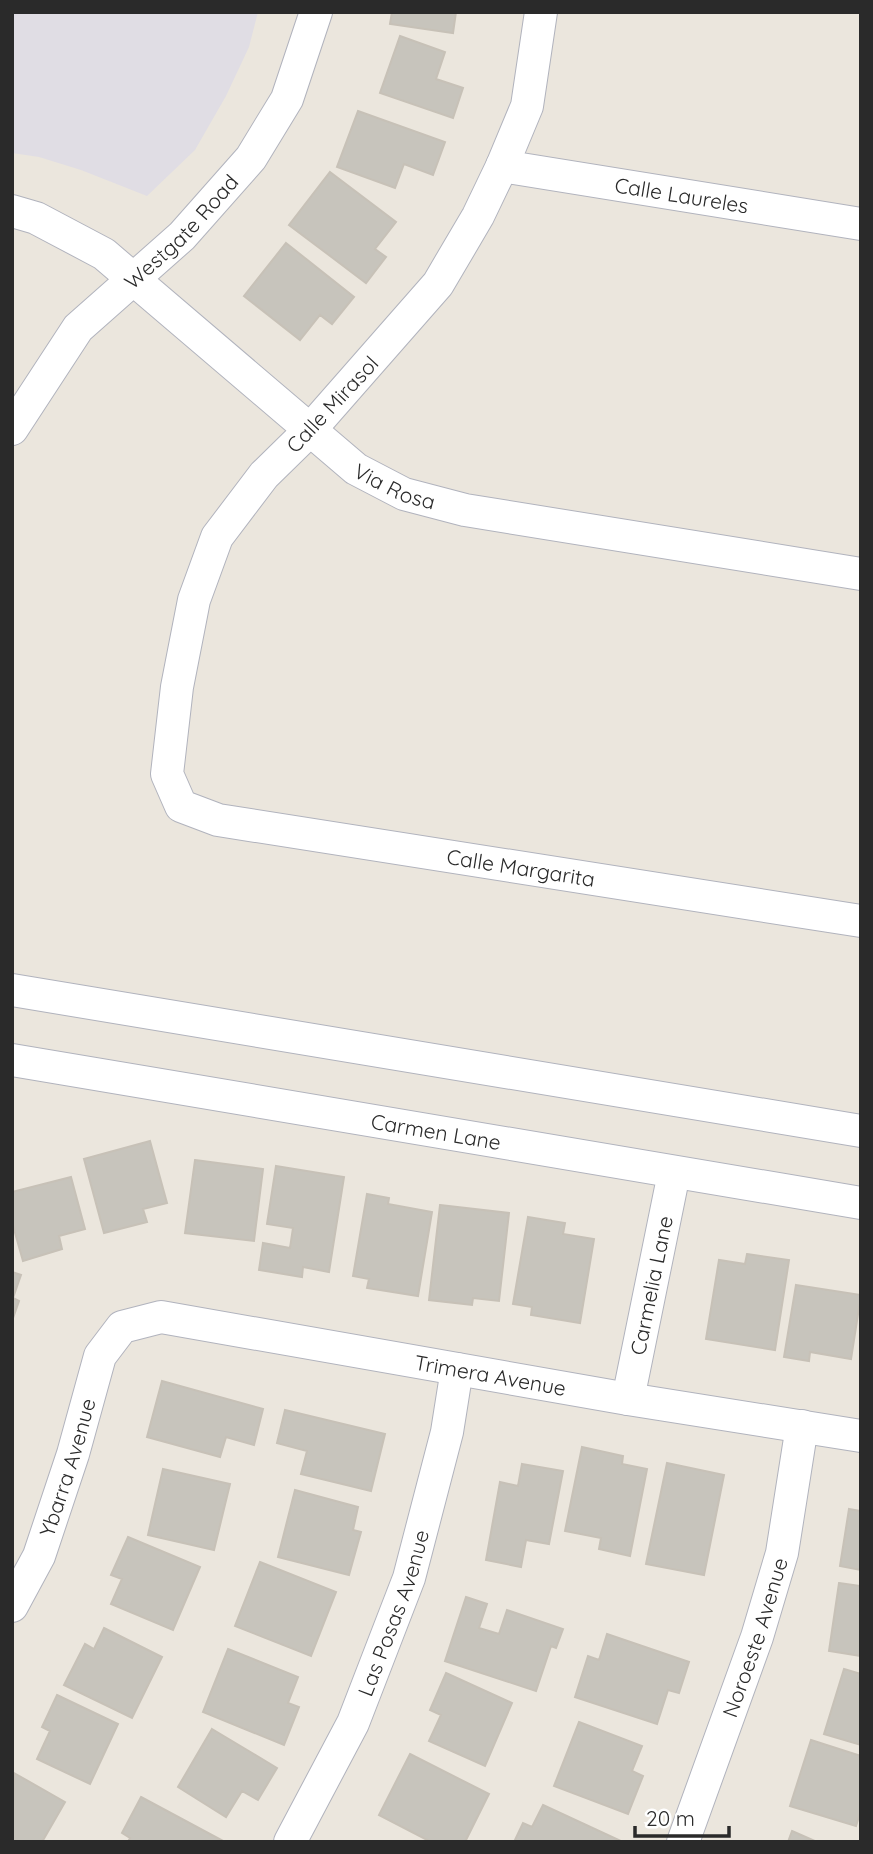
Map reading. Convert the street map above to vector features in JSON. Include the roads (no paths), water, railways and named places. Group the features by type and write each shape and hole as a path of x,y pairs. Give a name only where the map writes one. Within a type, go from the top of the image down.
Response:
{"street":[{"name":"Westgate Road","path":"12,429 78,328 182,236 251,158 287,99 316,12"},
{"name":"Calle Mirasol","path":"181,806 167,774 177,687 194,600 217,537 264,475 309,431 438,284 478,216 527,106 541,12"},
{"name":"Calle Laureles","path":"502,166 861,224"},
{"name":"Via Rosa","path":"12,211 36,218 104,254 356,469 404,494 465,510 861,573"},
{"name":"Calle Margarita","path":"181,806 218,820 861,921"},
{"path":"12,990 861,1131"},
{"name":"Carmen Lane","path":"12,1060 861,1203"},
{"name":"Carmelia Lane","path":"628,1399 674,1173"},
{"name":"Trimera Avenue","path":"121,1327 161,1317 628,1399 861,1436"},
{"name":"Ybarra Avenue","path":"12,1606 39,1556 74,1454 100,1356 121,1327"},
{"name":"Las Posas Avenue","path":"290,1842 353,1723 409,1578 447,1432 457,1369"},
{"name":"Noroeste Avenue","path":"683,1842 758,1637 782,1553 802,1426"}]}
